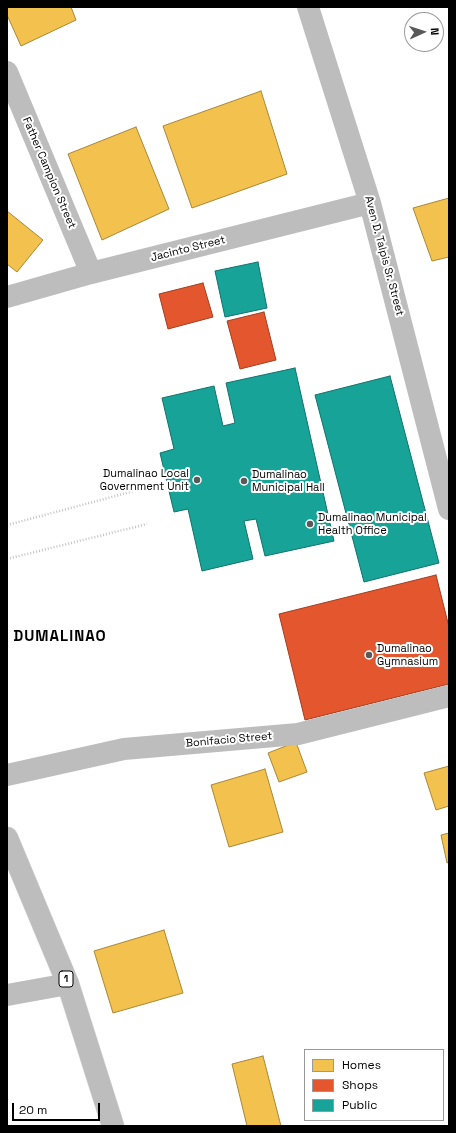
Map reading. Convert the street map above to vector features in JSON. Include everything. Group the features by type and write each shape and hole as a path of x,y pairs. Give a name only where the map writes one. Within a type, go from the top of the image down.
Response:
{"main road":[{"name":"Aven D. Talpis Sr. Street","path":"308,7 370,203 449,509"},
{"name":"Father Campion Street","path":"7,72 91,273"},
{"name":"Jacinto Street","path":"7,297 91,273 370,203"},
{"name":"Bonifacio Street","path":"7,775 124,750 298,734 449,696"},
{"name":"1","path":"7,838 68,984 113,1126"},
{"path":"7,995 68,984"}],"path":[{"path":"7,525 138,490"},
{"path":"7,559 147,524"}],"building: Homes":[{"path":"7,7 71,7 76,20 21,46 7,15"},
{"path":"261,91 287,174 192,208 163,126"},
{"path":"136,127 169,209 102,240 68,154"},
{"path":"449,198 449,257 432,261 413,208"},
{"path":"7,211 43,240 17,272 7,264"},
{"path":"296,742 307,772 279,782 268,753"},
{"path":"449,766 449,806 436,810 424,773"},
{"path":"265,769 283,832 229,847 211,785"},
{"path":"449,833 449,862 447,863 441,835"},
{"path":"164,930 183,993 113,1013 94,951"},
{"path":"263,1056 281,1126 247,1126 232,1064"}],"building: Shops":[{"path":"203,283 213,317 168,329 159,294"},
{"path":"264,312 276,360 240,369 227,321"},
{"name":"Dumalinao Gymnasium","path":"436,575 449,627 449,684 305,720 279,614"}],"building: Public":[{"path":"258,262 267,308 225,317 215,271"},
{"name":"Dumalinao Municipal Hall","path":"295,368 334,541 265,556 256,519 244,521 253,559 202,571 188,509 174,512 160,453 174,449 162,398 214,386 223,426 235,423 226,383"},
{"path":"390,376 439,563 364,582 315,395"}],"place":[{"name":"Dumalinao Local Government Unit","path":"197,480"},
{"name":"Dumalinao Municipal Hall","path":"244,481"},
{"name":"Dumalinao Municipal Health Office","path":"310,524"},
{"name":"Dumalinao Gymnasium","path":"369,655"}],"district":[{"name":"DUMALINAO","path":"60,637"}]}
